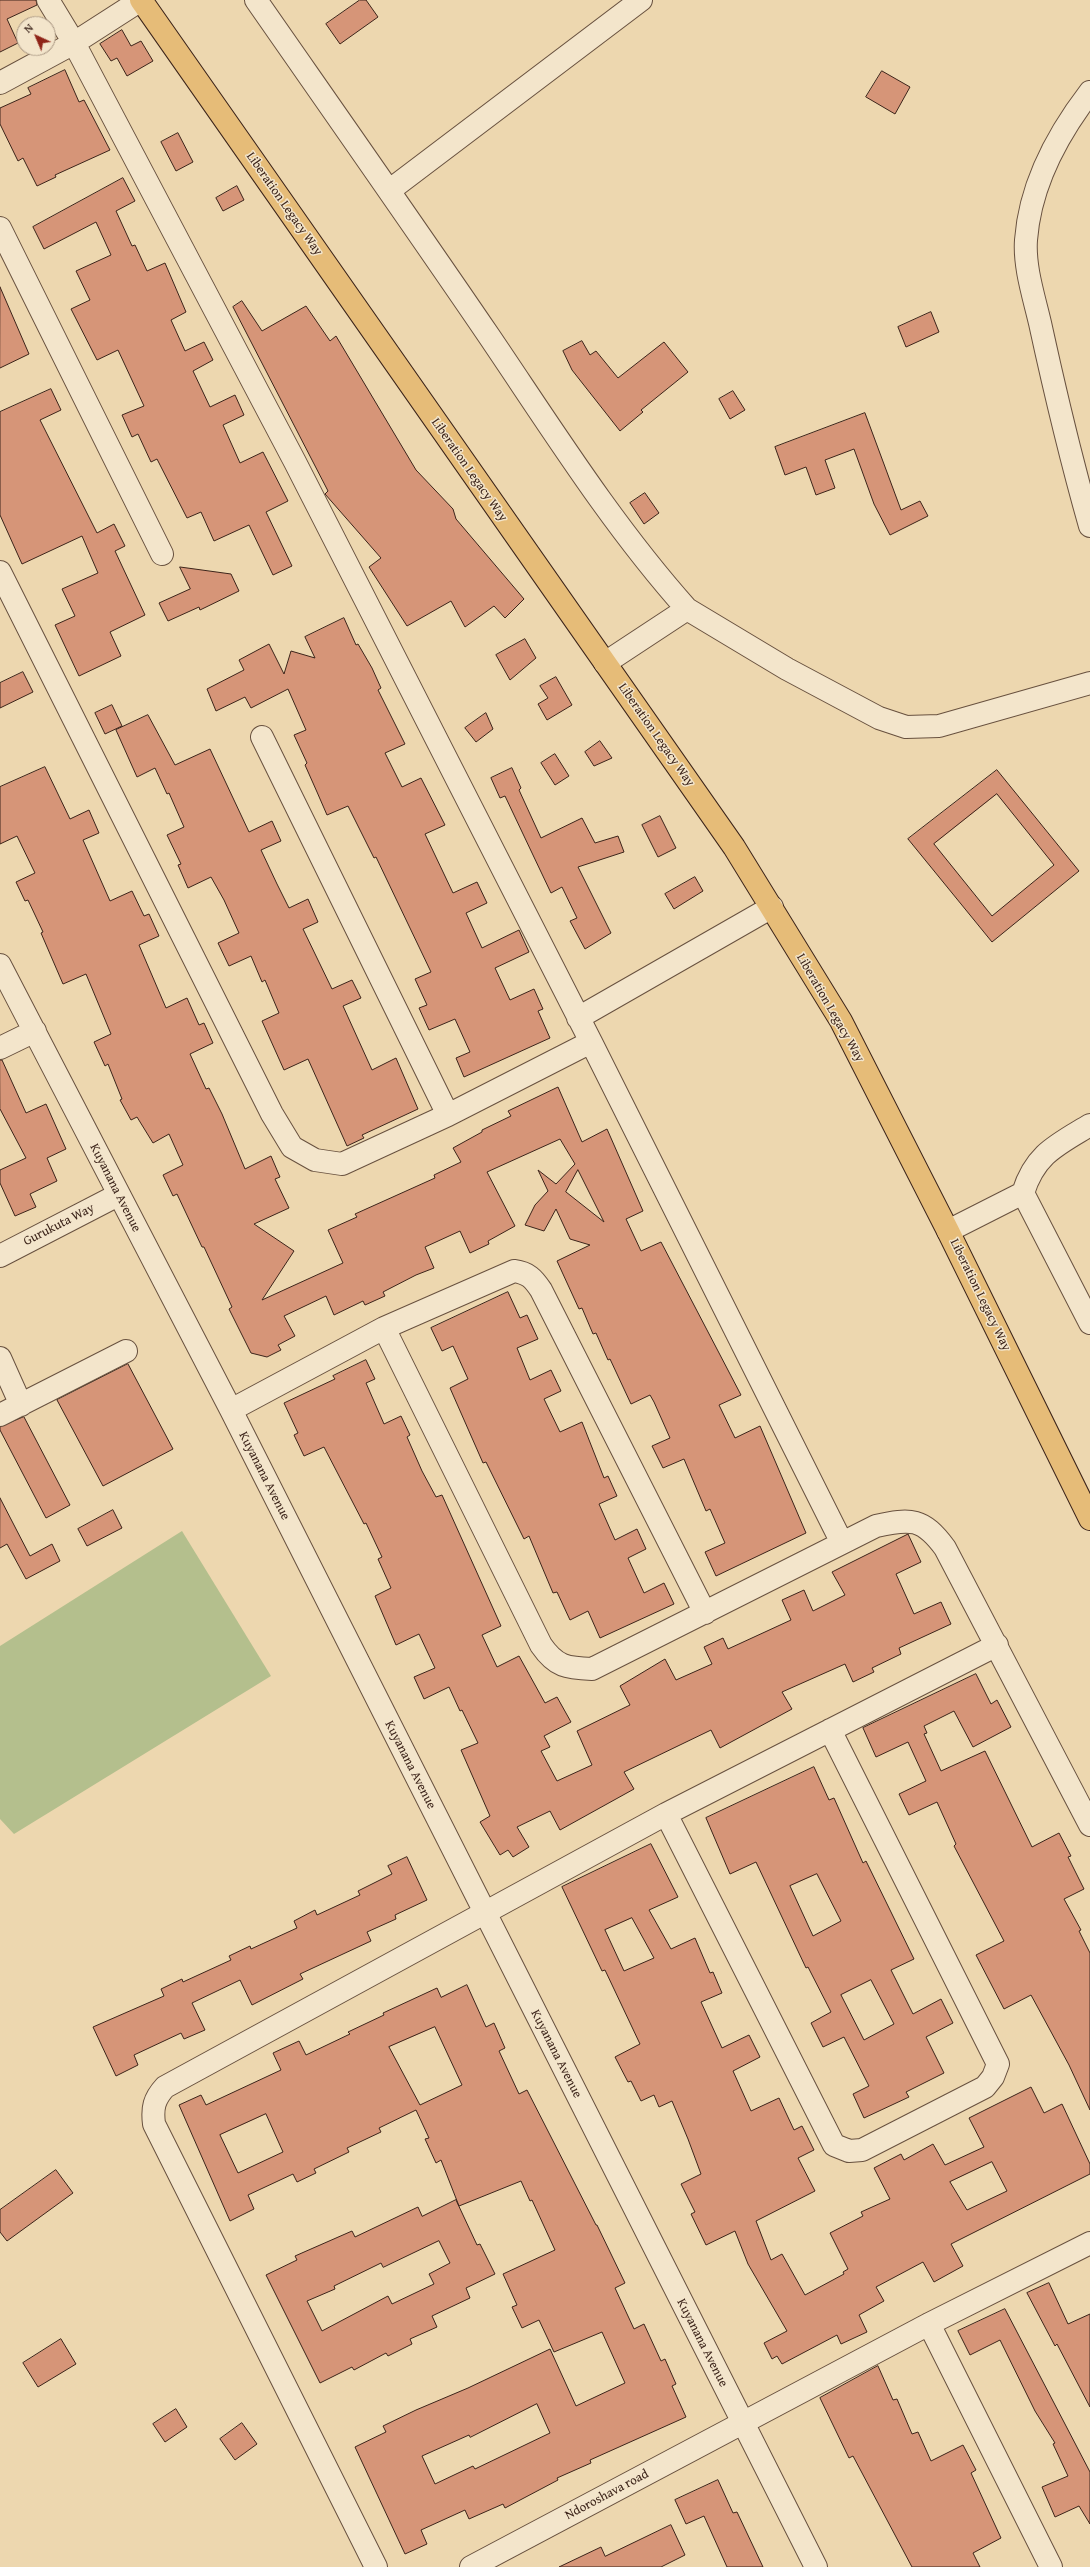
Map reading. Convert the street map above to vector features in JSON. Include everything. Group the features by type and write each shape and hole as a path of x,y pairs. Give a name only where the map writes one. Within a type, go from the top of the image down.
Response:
{"main road":[{"name":"Liberation Legacy Way","path":"141,0 734,847 772,907 841,1021 948,1231 1090,1519"}],"street":[{"path":"48,0 74,43 295,462 591,1042 842,1543"},
{"path":"0,83 74,43 141,0"},
{"path":"256,0 390,190 606,508 652,570 687,609 794,673 879,718 906,727 939,726 1090,683"},
{"path":"390,190 640,0"},
{"path":"1090,92 1072,116 1046,165 1029,216 1025,241 1028,267 1061,420 1090,526"},
{"path":"0,228 162,554"},
{"path":"0,572 272,1114 292,1147 315,1160 342,1164 448,1115 591,1042"},
{"path":"605,663 687,609"},
{"path":"262,737 448,1115"},
{"path":"578,1018 772,907"},
{"name":"Kuyanana Avenue","path":"0,965 118,1195 231,1410 816,2567"},
{"path":"0,1048 35,1031"},
{"path":"1090,1125 1051,1148 1037,1161 1028,1177 1023,1193 1090,1323"},
{"path":"948,1231 1023,1193"},
{"name":"Gurukuta Way","path":"0,1256 118,1195"},
{"path":"231,1410 384,1328 514,1271 526,1272 534,1278 705,1613"},
{"path":"384,1328 540,1645 550,1659 567,1668 592,1669 876,1526 900,1520 917,1521 934,1534 945,1548 1090,1825"},
{"path":"0,1415 126,1351"},
{"path":"0,1358 21,1405"},
{"path":"376,2567 154,2124 153,2112 155,2098 165,2087 431,1944 484,1911 666,1814 997,1645"},
{"path":"666,1814 834,2145 849,2151 862,2150 985,2086 993,2077 998,2064 830,1730"},
{"name":"Ndoroshava road","path":"471,2567 929,2324 1090,2243"},
{"path":"929,2324 1051,2567"}],"green space":[{"path":"182,1531 271,1676 14,1834 0,1819 0,1646"}],"building":[{"path":"0,0 36,0 37,5 7,19 16,39 16,44 0,52"},
{"path":"360,0 366,0 378,17 340,44 326,24"},
{"path":"122,30 131,46 141,41 153,61 127,76 117,58 111,61 100,44"},
{"path":"65,70 79,102 84,100 110,150 55,175 56,177 37,186 23,158 18,161 0,124 0,108 31,94 28,88"},
{"path":"882,71 910,87 895,114 866,97"},
{"path":"178,133 193,162 176,171 161,142"},
{"path":"123,178 135,201 116,211 132,246 135,245 147,271 165,263 186,312 171,320 185,351 204,342 213,360 193,371 210,407 235,395 244,415 223,425 240,463 263,452 288,501 266,512 292,566 273,575 249,525 214,541 201,512 187,518 157,459 151,462 138,434 132,437 122,415 144,406 118,350 97,360 71,309 90,300 76,271 111,255 96,222 44,249 33,227"},
{"path":"237,186 244,200 223,211 216,198"},
{"path":"0,287 29,354 0,368"},
{"path":"242,301 262,331 306,306 330,341 336,336 416,470 453,509 456,519 524,599 505,618 494,606 465,627 451,601 407,626 369,567 381,558 325,494 328,491 233,307"},
{"path":"931,312 939,332 906,347 898,327"},
{"path":"582,341 590,355 596,351 618,378 664,342 688,372 641,410 643,412 620,431 572,370 563,351"},
{"path":"51,389 61,410 40,420 97,533 114,524 125,546 115,551 145,615 110,632 121,656 79,676 55,625 75,616 62,589 98,573 82,536 22,564 0,515 0,412"},
{"path":"733,391 745,410 730,419 719,399"},
{"path":"865,413 901,510 920,501 928,516 890,535 874,504 854,449 825,460 835,488 816,495 806,467 785,475 775,447"},
{"path":"645,493 659,513 644,524 630,503"},
{"path":"180,567 231,574 239,591 200,610 199,607 168,621 159,603 190,589"},
{"path":"344,618 356,645 358,644 372,668 381,688 378,690 405,744 385,753 402,787 421,778 445,825 425,834 453,893 477,882 487,903 466,913 482,948 519,930 529,952 495,968 510,1000 534,989 543,1009 538,1011 550,1038 464,1077 456,1058 470,1052 455,1019 429,1030 419,1008 427,1005 415,979 431,972 376,857 374,858 348,806 327,815 305,765 307,763 294,735 306,730 288,689 251,708 245,697 216,711 207,689 244,670 239,660 269,644 284,674 291,651 315,658 305,637"},
{"path":"525,639 536,658 510,680 496,655"},
{"path":"23,672 33,692 0,708 0,683"},
{"path":"556,677 572,705 547,720 538,704 548,698 540,686"},
{"path":"112,705 122,726 105,734 95,713"},
{"path":"486,713 493,729 476,742 465,728"},
{"path":"148,715 175,765 210,749 249,832 272,821 281,841 261,850 289,908 308,899 318,922 303,929 332,989 352,980 361,998 343,1006 372,1070 396,1058 418,1109 362,1135 364,1138 347,1146 308,1059 284,1070 262,1021 279,1013 265,980 262,982 251,956 229,966 218,943 239,933 224,900 211,877 188,888 178,865 181,864 167,835 184,827 169,793 167,794 155,768 137,777 116,730"},
{"path":"600,741 612,758 594,766 585,752"},
{"path":"555,754 569,776 555,785 541,763"},
{"path":"45,767 70,819 89,810 99,833 83,840 110,901 132,891 144,916 149,914 159,936 139,945 166,1008 187,998 199,1025 204,1023 213,1043 190,1054 206,1089 209,1088 222,1114 245,1169 271,1156 280,1177 275,1179 289,1208 254,1224 294,1251 262,1300 343,1263 328,1230 357,1217 355,1214 435,1178 434,1175 461,1162 453,1148 482,1132 482,1130 511,1116 508,1111 558,1087 582,1142 607,1129 643,1211 626,1219 641,1251 661,1242 741,1395 719,1405 735,1438 760,1426 806,1533 716,1576 705,1552 725,1543 710,1509 706,1511 684,1459 663,1468 652,1446 670,1438 654,1402 650,1395 631,1404 596,1333 593,1334 582,1308 579,1309 557,1261 590,1245 570,1239 556,1209 544,1231 525,1225 535,1205 548,1191 538,1170 556,1184 575,1164 560,1139 487,1172 515,1226 488,1241 489,1244 470,1253 460,1231 425,1247 434,1268 416,1275 383,1292 385,1296 365,1305 363,1301 334,1315 326,1296 284,1316 295,1336 278,1345 281,1350 267,1357 251,1353 229,1309 232,1307 204,1247 202,1247 177,1194 173,1196 163,1175 183,1165 169,1134 153,1143 137,1117 131,1120 120,1100 122,1099 108,1064 105,1066 94,1042 111,1034 86,974 63,984 41,933 43,932 28,900 25,901 16,882 35,873 17,836 0,844 0,787","holes":["578,1170 604,1222 566,1192"]},
{"path":"512,768 521,788 519,790 541,838 582,818 595,843 618,836 624,852 578,867 611,933 585,949 570,921 577,918 562,887 551,893 505,796 500,798 491,778"},
{"path":"997,770 1079,871 992,942 908,839","holes":["997,794 1054,865 992,916 934,844"]},
{"path":"660,816 676,848 658,857 642,825"},
{"path":"695,877 703,891 674,909 665,894"},
{"path":"0,1060 2,1060 26,1113 46,1104 66,1149 47,1158 57,1181 30,1194 36,1207 15,1216 0,1183 0,1170 26,1158 0,1109"},
{"path":"508,1292 520,1318 527,1315 538,1339 517,1348 530,1380 551,1370 561,1391 544,1399 560,1432 582,1422 604,1478 608,1476 617,1496 599,1504 615,1540 637,1529 646,1549 628,1558 644,1593 664,1583 674,1604 600,1638 588,1611 570,1620 557,1592 553,1593 529,1536 524,1539 486,1462 483,1463 450,1388 468,1379 453,1346 442,1351 431,1328"},
{"path":"366,1360 375,1379 366,1383 384,1424 401,1416 410,1435 407,1437 422,1471 436,1497 442,1495 501,1626 482,1635 497,1667 519,1656 545,1703 557,1697 571,1722 544,1736 550,1747 541,1751 557,1781 592,1765 577,1731 630,1705 620,1686 665,1659 676,1680 712,1664 704,1647 723,1638 728,1649 791,1620 782,1600 804,1590 813,1611 845,1595 832,1572 908,1534 921,1562 896,1574 914,1614 941,1602 951,1624 899,1648 901,1654 872,1668 874,1672 853,1682 845,1664 782,1692 792,1709 720,1748 711,1730 624,1772 634,1789 560,1830 550,1811 517,1827 529,1847 513,1857 508,1850 500,1855 480,1822 490,1816 461,1750 478,1743 462,1710 460,1711 449,1687 424,1699 414,1677 435,1668 419,1634 396,1645 375,1596 391,1588 378,1559 382,1557 366,1523 364,1524 324,1447 304,1456 294,1435 298,1433 284,1403 335,1379 333,1376"},
{"path":"128,1364 173,1449 103,1486 57,1400"},
{"path":"24,1417 70,1505 46,1518 0,1430 0,1427"},
{"path":"0,1498 30,1556 52,1544 60,1561 26,1579 7,1544 0,1548"},
{"path":"113,1510 122,1528 87,1546 78,1529"},
{"path":"976,1674 991,1704 997,1700 1011,1727 973,1747 954,1711 924,1726 927,1733 924,1734 941,1771 985,1751 1032,1847 1059,1833 1071,1856 1068,1857 1084,1889 1064,1899 1081,1930 1079,1931 1090,1953 1090,2110 1069,2065 1031,1995 1004,2009 976,1955 1004,1941 954,1846 956,1844 937,1802 909,1815 899,1794 926,1781 908,1742 876,1757 863,1728"},
{"path":"814,1767 829,1800 834,1798 863,1863 866,1861 914,1959 891,1970 913,2014 941,1999 953,2023 926,2037 944,2073 906,2092 909,2097 864,2118 853,2094 869,2086 844,2037 823,2047 811,2023 831,2012 808,1967 806,1968 756,1862 730,1874 706,1818","holes":["817,1874 841,1921 813,1936 790,1886","871,1980 894,2024 864,2040 841,1995"]},
{"path":"651,1844 678,1897 649,1910 671,1949 695,1938 710,1973 713,1972 722,1993 701,2002 722,2048 749,2035 760,2057 733,2071 751,2111 779,2098 794,2130 802,2126 814,2150 798,2158 815,2191 756,2221 771,2260 782,2254 805,2295 844,2274 843,2272 848,2269 830,2233 863,2216 861,2212 890,2199 874,2168 901,2154 904,2160 933,2144 945,2165 984,2147 969,2118 1031,2087 1044,2113 1062,2104 1090,2164 1090,2174 951,2244 963,2266 934,2282 923,2262 876,2287 884,2301 859,2315 867,2332 841,2344 837,2335 782,2364 777,2356 772,2359 764,2343 787,2331 748,2264 735,2231 706,2245 691,2214 695,2212 681,2184 701,2174 688,2139 672,2101 659,2107 654,2095 641,2101 631,2081 628,2082 615,2057 640,2044 605,1970 602,1971 562,1887","holes":["632,1918 654,1958 624,1971 605,1930","992,2162 1007,2191 967,2210 950,2182"]},
{"path":"407,1857 427,1900 395,1915 396,1919 367,1932 371,1941 300,1974 303,1979 252,2005 240,1980 192,2003 205,2030 184,2039 181,2033 134,2055 138,2065 116,2076 93,2027 164,1996 161,1989 182,1979 183,1982 231,1960 229,1956 250,1946 251,1949 297,1928 294,1921 315,1910 317,1915 360,1895 358,1891 392,1874 388,1866"},
{"path":"467,1985 486,2027 494,2023 505,2048 499,2051 519,2094 527,2090 597,2225 625,2283 615,2288 634,2329 644,2324 661,2361 665,2359 676,2384 672,2386 686,2417 590,2460 591,2463 557,2478 558,2480 505,2508 503,2504 469,2519 465,2510 421,2530 427,2544 405,2554 355,2447 386,2432 383,2426 550,2349 576,2406 625,2383 602,2332 554,2352 539,2320 522,2328 512,2307 517,2305 503,2274 555,2250 532,2200 530,2201 521,2181 459,2206 441,2160 436,2163 425,2139 429,2138 416,2110 379,2128 381,2132 347,2148 349,2152 314,2169 316,2173 297,2182 293,2174 248,2195 254,2209 230,2221 179,2105 201,2095 206,2105 281,2070 273,2053 299,2041 306,2055 350,2034 348,2032 384,2015 383,2013 437,1988 441,1997","holes":["435,2027 462,2085 420,2105 389,2047","266,2114 283,2152 238,2173 220,2135","537,2404 550,2433 475,2469 473,2466 435,2484 422,2456 469,2435 470,2437"]},
{"path":"56,2170 73,2193 7,2241 0,2232 0,2210"},
{"path":"456,2200 477,2245 480,2244 495,2274 466,2288 470,2298 432,2316 437,2327 410,2339 412,2344 388,2356 386,2353 354,2370 352,2367 320,2383 266,2275 297,2260 295,2256 352,2231 355,2237 418,2207 422,2216","holes":["439,2241 450,2263 429,2274 434,2284 392,2304 388,2296 322,2331 307,2301 335,2289 334,2286 381,2263 383,2267"]},
{"path":"1049,2283 1068,2324 1090,2314 1090,2407 1057,2344 1055,2346 1027,2293"},
{"path":"1005,2309 1090,2472 1090,2524 1079,2506 1055,2517 1042,2487 1068,2476 1053,2444 1055,2443 1035,2411 1000,2340 970,2355 958,2331"},
{"path":"61,2339 76,2364 38,2387 23,2363"},
{"path":"878,2366 893,2400 897,2399 912,2434 918,2432 931,2461 963,2445 976,2470 971,2473 1001,2538 973,2553 980,2567 912,2567 853,2456 849,2458 820,2398"},
{"path":"176,2409 187,2427 165,2442 153,2424"},
{"path":"242,2423 257,2444 235,2460 220,2439"},
{"path":"718,2480 733,2513 737,2512 763,2567 727,2567 704,2516 686,2524 675,2500"},
{"path":"671,2525 685,2555 661,2567 559,2567 601,2547 605,2556"}]}
